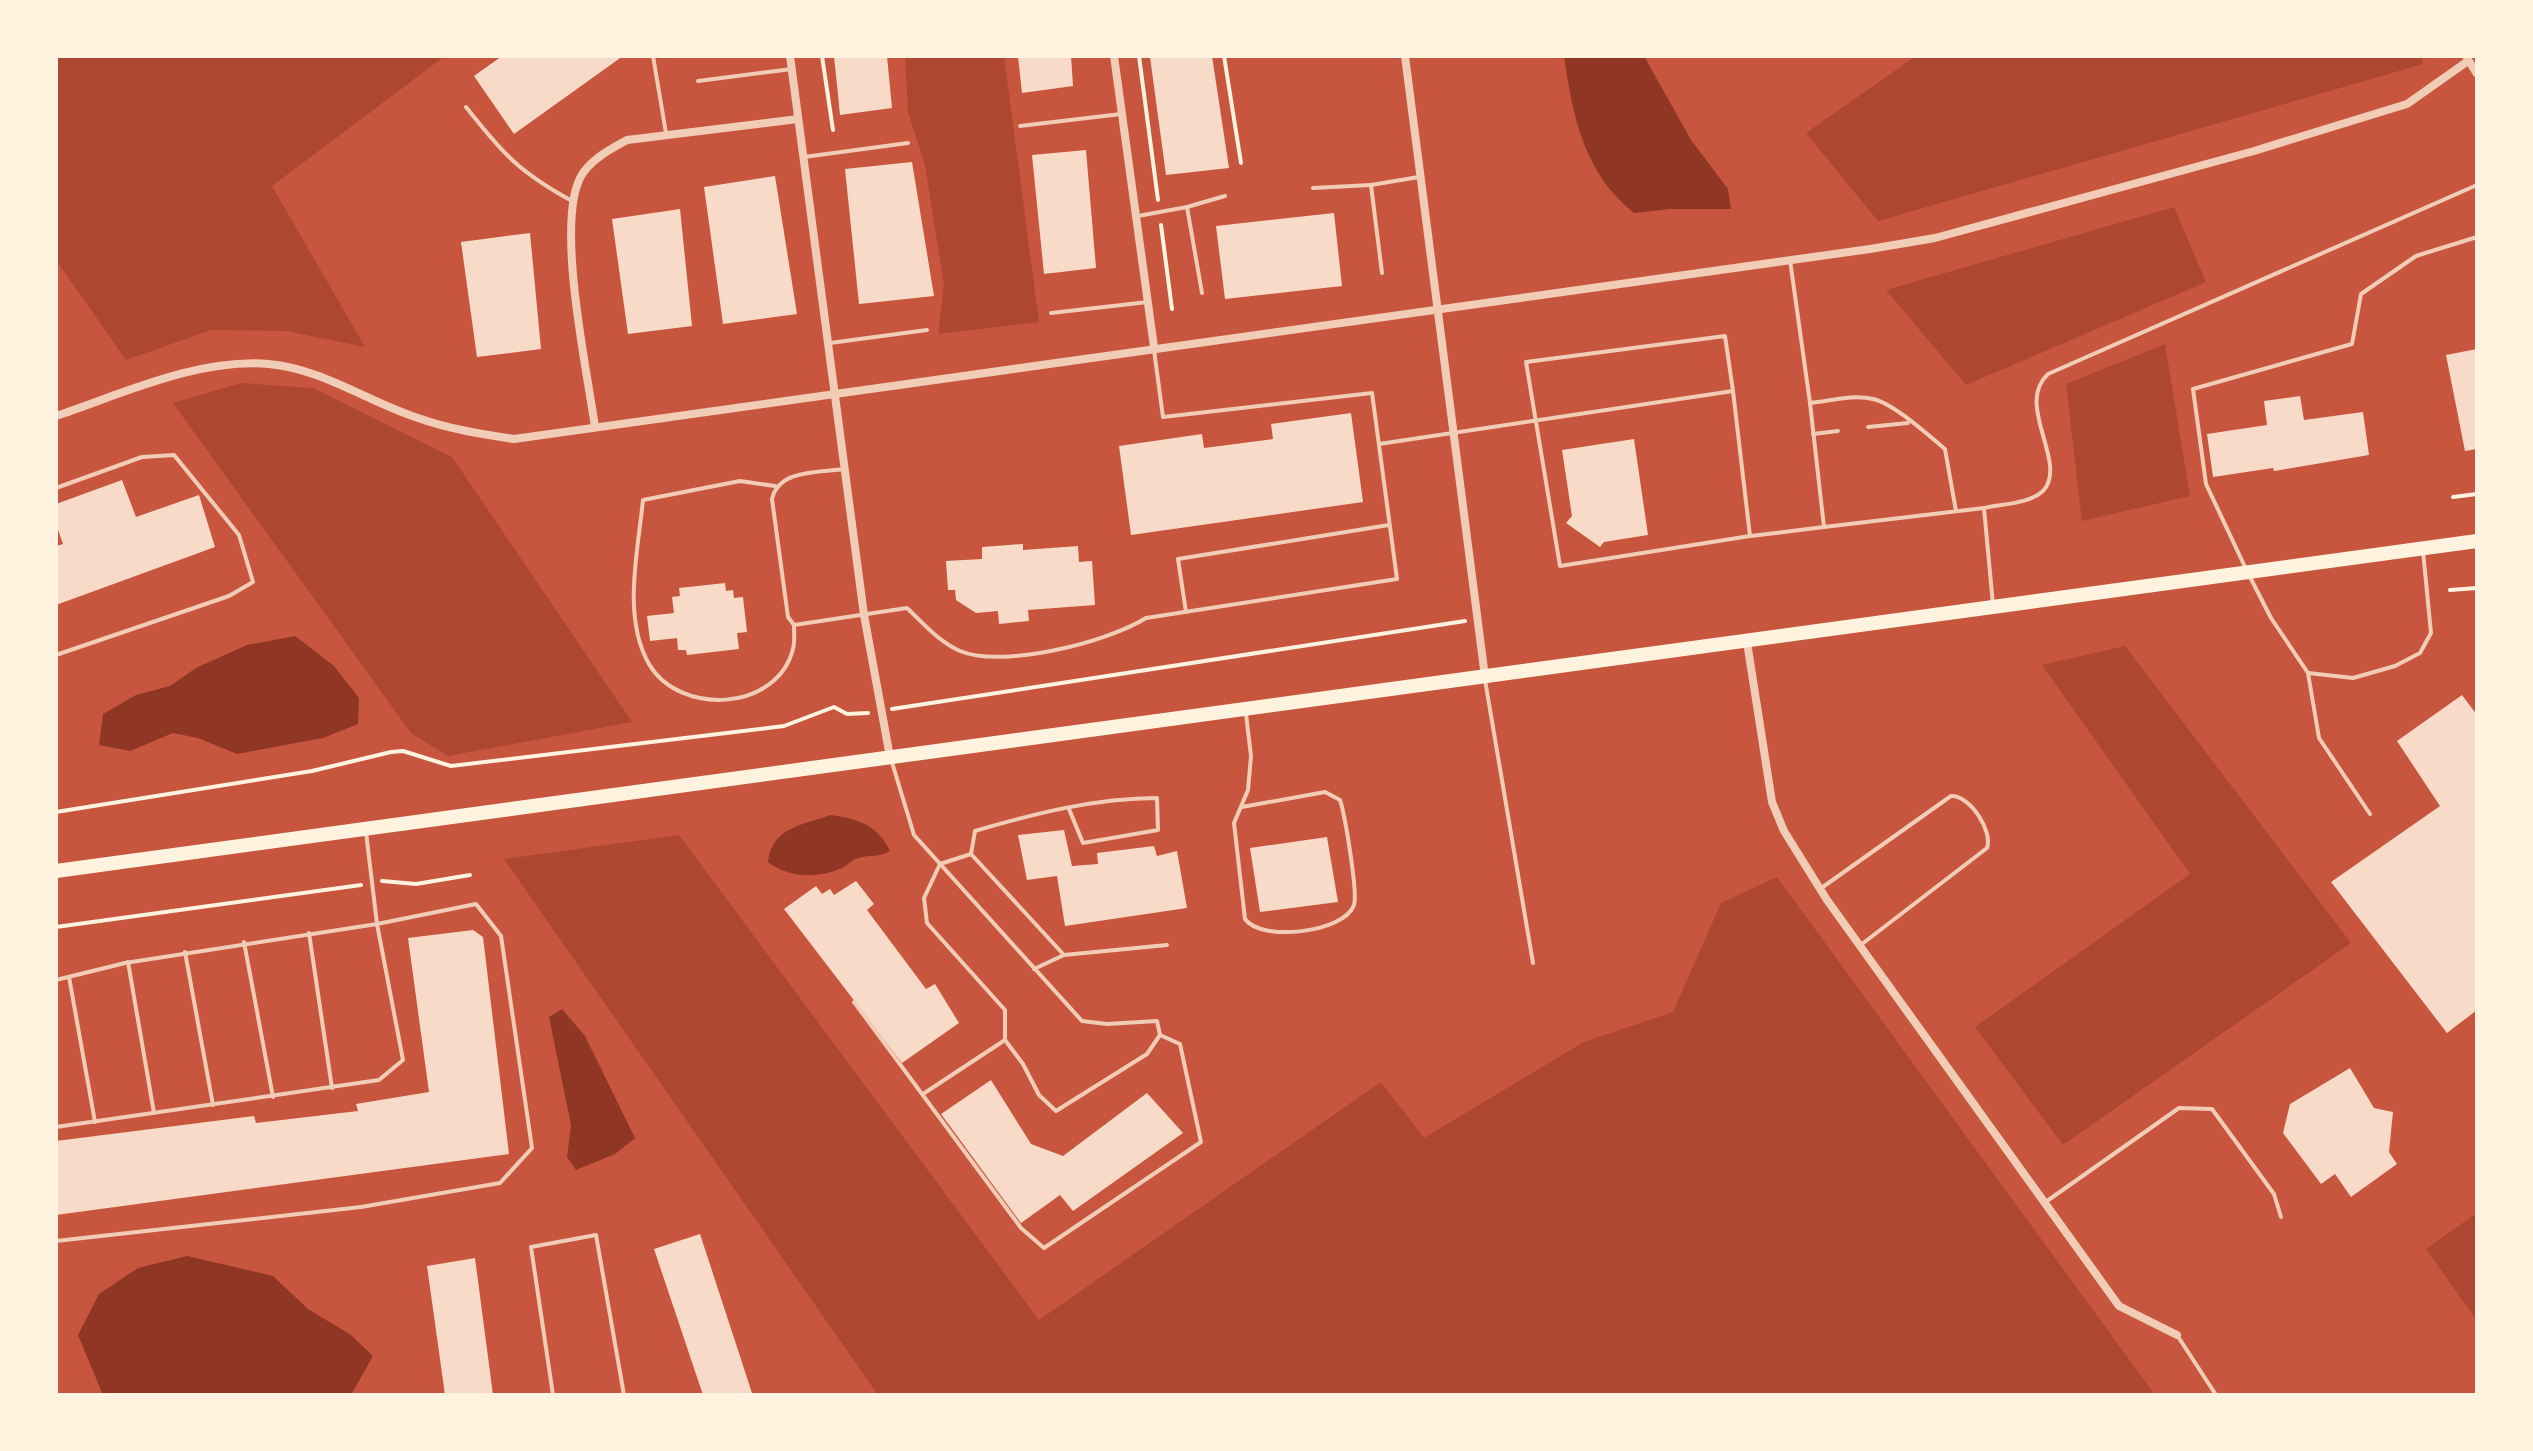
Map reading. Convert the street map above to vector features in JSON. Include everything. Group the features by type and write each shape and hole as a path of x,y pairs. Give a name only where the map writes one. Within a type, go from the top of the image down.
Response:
{"main road":[{"path":"56,871 2477,541"}],"street":[{"path":"790,56 864,615 890,757"},
{"path":"1114,56 1154,347"},
{"path":"1405,56 1485,678"},
{"path":"56,416 214,367 268,364 319,375 416,418 466,432 514,439 1790,260 1935,238 2254,151 2407,104 2467,58 2477,74"},
{"path":"595,427 578,305 574,202 581,176 605,152 627,140 798,119"},
{"path":"1747,642 1772,802 1784,831 1860,946 2119,1306 2177,1335"}],"lane":[{"path":"653,56 666,133"},
{"path":"698,81 792,69"},
{"path":"466,107 506,158 536,182 574,202"},
{"path":"1020,126 1122,114"},
{"path":"803,157 908,143"},
{"path":"1313,188 1371,185 1421,176"},
{"path":"1371,185 1382,273"},
{"path":"1750,536 1725,336 1526,362 1560,566 1750,536 1984,508 2030,499 2044,490 2050,476 2035,398 2038,383 2048,374 2477,185"},
{"path":"1136,217 1225,196"},
{"path":"1187,207 1202,293"},
{"path":"2370,814 2319,738 2308,673 2271,618 2206,484 2193,389 2352,344 2361,294 2416,256 2477,237"},
{"path":"1790,260 1824,527"},
{"path":"1051,313 1148,302"},
{"path":"828,344 927,330"},
{"path":"794,625 896,607 907,608 945,643 988,658 1093,643 1125,632 1146,618 1397,579 1372,393 1163,417 1154,347"},
{"path":"1379,444 1733,391"},
{"path":"1810,403 1861,397 1877,399 1911,423 1945,449 1956,511"},
{"path":"1868,427 1911,423"},
{"path":"1813,434 1838,431"},
{"path":"56,488 142,457 174,455 239,535 253,582 229,596 56,655"},
{"path":"775,486 740,481 643,500 635,588 637,632 650,665 673,691 716,701 752,695 777,677 793,650 794,625 788,617 772,499 775,486 783,478 844,469"},
{"path":"1984,508 1994,607"},
{"path":"1186,612 1178,559 1389,525"},
{"path":"2308,673 2353,678 2395,666 2420,653 2431,633 2422,549"},
{"path":"1485,678 1533,963"},
{"path":"1242,807 1325,792 1340,800 1355,899 1346,917 1329,925 1268,933 1250,927 1245,919 1234,823 1242,807 1247,799 1251,756 1245,708"},
{"path":"890,757 914,835 940,864 1034,969 1082,1021 1107,1024 1157,1021 1160,1035 1147,1054 1056,1111 1039,1095 1023,1064 1005,1040 1005,1010 927,923 924,898 940,864 971,854"},
{"path":"1820,889 1951,796 1964,800 1988,830 1991,838 1987,848 1860,946"},
{"path":"971,854 975,831 1033,814 1069,809 1157,798 1158,830 1083,843 1069,809"},
{"path":"56,1127 379,1080 403,1060 377,924 366,829"},
{"path":"971,854 1064,955"},
{"path":"56,980 128,962 377,924 476,904 501,936 532,1148 500,1183 361,1207 56,1241"},
{"path":"309,933 332,1088"},
{"path":"244,942 273,1097"},
{"path":"1034,969 1064,955 1167,945"},
{"path":"185,952 213,1105"},
{"path":"128,962 154,1113"},
{"path":"69,977 95,1122"},
{"path":"854,1002 1021,1228 1044,1248 1201,1142 1180,1044 1160,1035"},
{"path":"923,1094 1005,1040"},
{"path":"2045,1203 2179,1108 2212,1109 2274,1194 2281,1217"},
{"path":"553,1395 531,1247 596,1235 624,1395"},
{"path":"2177,1335 2216,1395"}],"path":[{"path":"822,56 833,130"},
{"path":"1139,56 1172,309"},
{"path":"1224,56 1241,163"},
{"path":"2453,497 2477,494"},
{"path":"2450,590 2477,588"},
{"path":"905,707 1477,619"},
{"path":"56,812 312,771 391,752 403,751 451,766 784,726 834,707 847,714 859,714"},
{"path":"391,880 416,884 470,875"},
{"path":"56,927 218,902 352,887"}],"shaded area":[{"path":"56,56 445,56 272,186 365,347 286,331 211,330 126,360 56,260"},
{"path":"905,56 1004,56 1039,322 938,334 944,285 925,165 908,112"},
{"path":"1564,56 1644,56 1691,140 1728,189 1731,209 1670,209 1634,213 1603,180 1592,162 1577,122"},
{"path":"1916,56 2421,56 2423,64 1878,221 1806,133"},
{"path":"2174,207 2206,282 1966,385 1886,290"},
{"path":"2165,344 2190,496 2082,521 2066,384"},
{"path":"241,383 313,388 452,457 632,722 448,756 411,733 173,403"},
{"path":"295,636 334,666 359,698 358,724 323,738 237,754 198,738 173,733 130,751 99,745 103,714 136,695 170,686 196,668 247,645"},
{"path":"2125,646 2351,943 2063,1145 1975,1027 2190,874 2042,665"},
{"path":"831,815 873,829 890,851 813,875 794,874 768,862 771,850 782,834"},
{"path":"679,835 1039,1320 1381,1082 1424,1138 1584,1042 1673,1012 1721,903 1777,877 2155,1395 878,1395 504,859"},
{"path":"562,1009 585,1036 635,1138 615,1154 576,1170 567,1157 571,1125 549,1017"},
{"path":"2477,1213 2477,1321 2426,1249"},
{"path":"187,1256 273,1276 308,1309 351,1335 373,1356 351,1395 103,1395 78,1335 99,1294 138,1268"}],"building":[{"path":"502,56 623,56 514,134 474,76"},
{"path":"834,56 887,56 892,108 840,115"},
{"path":"1018,56 1071,56 1073,86 1022,93"},
{"path":"1212,56 1229,168 1166,175 1150,57"},
{"path":"1086,150 1096,268 1044,274 1032,155"},
{"path":"912,162 934,296 859,304 845,169"},
{"path":"775,176 797,314 723,324 704,187"},
{"path":"680,209 692,326 628,334 612,219"},
{"path":"1334,213 1342,286 1225,299 1216,226"},
{"path":"530,233 541,349 477,357 461,242"},
{"path":"2477,349 2477,449 2465,451 2446,355"},
{"path":"2300,396 2304,420 2363,412 2369,455 2274,471 2273,468 2213,477 2207,434 2267,425 2264,401"},
{"path":"1351,413 1363,502 1131,535 1119,446 1202,434 1204,448 1273,439 1271,424"},
{"path":"1634,439 1648,535 1604,542 1600,547 1566,523 1572,516 1562,450"},
{"path":"122,480 136,517 199,495 215,547 56,605 56,546 63,544 56,524 56,504"},
{"path":"1023,544 1023,550 1078,546 1079,562 1092,561 1095,605 1028,610 1029,621 999,624 998,611 976,613 956,600 955,590 948,590 946,561 982,559 982,547"},
{"path":"725,583 726,591 733,590 734,598 743,597 747,632 737,633 739,649 687,655 686,650 678,650 677,638 650,641 647,616 674,613 672,597 680,596 679,588"},
{"path":"2462,695 2477,715 2477,1010 2447,1033 2331,882 2440,806 2397,741"},
{"path":"1064,830 1072,866 1098,864 1097,853 1154,846 1157,856 1177,851 1187,908 1065,926 1057,876 1027,880 1018,835"},
{"path":"1327,837 1338,902 1260,912 1250,848"},
{"path":"856,881 874,904 867,910 926,989 935,984 959,1023 902,1063 784,909 816,886 822,894 830,889 834,895"},
{"path":"473,930 483,937 509,1154 56,1215 56,1141 254,1116 256,1123 358,1111 356,1104 429,1092 408,938"},
{"path":"2350,1068 2374,1108 2393,1112 2389,1152 2397,1164 2351,1197 2335,1174 2321,1184 2283,1133 2290,1104"},
{"path":"991,1080 1031,1144 1063,1156 1147,1093 1183,1133 1073,1211 1060,1195 1021,1223 941,1114"},
{"path":"700,1234 752,1393 703,1395 654,1249"},
{"path":"475,1258 493,1395 445,1395 427,1266"}]}
